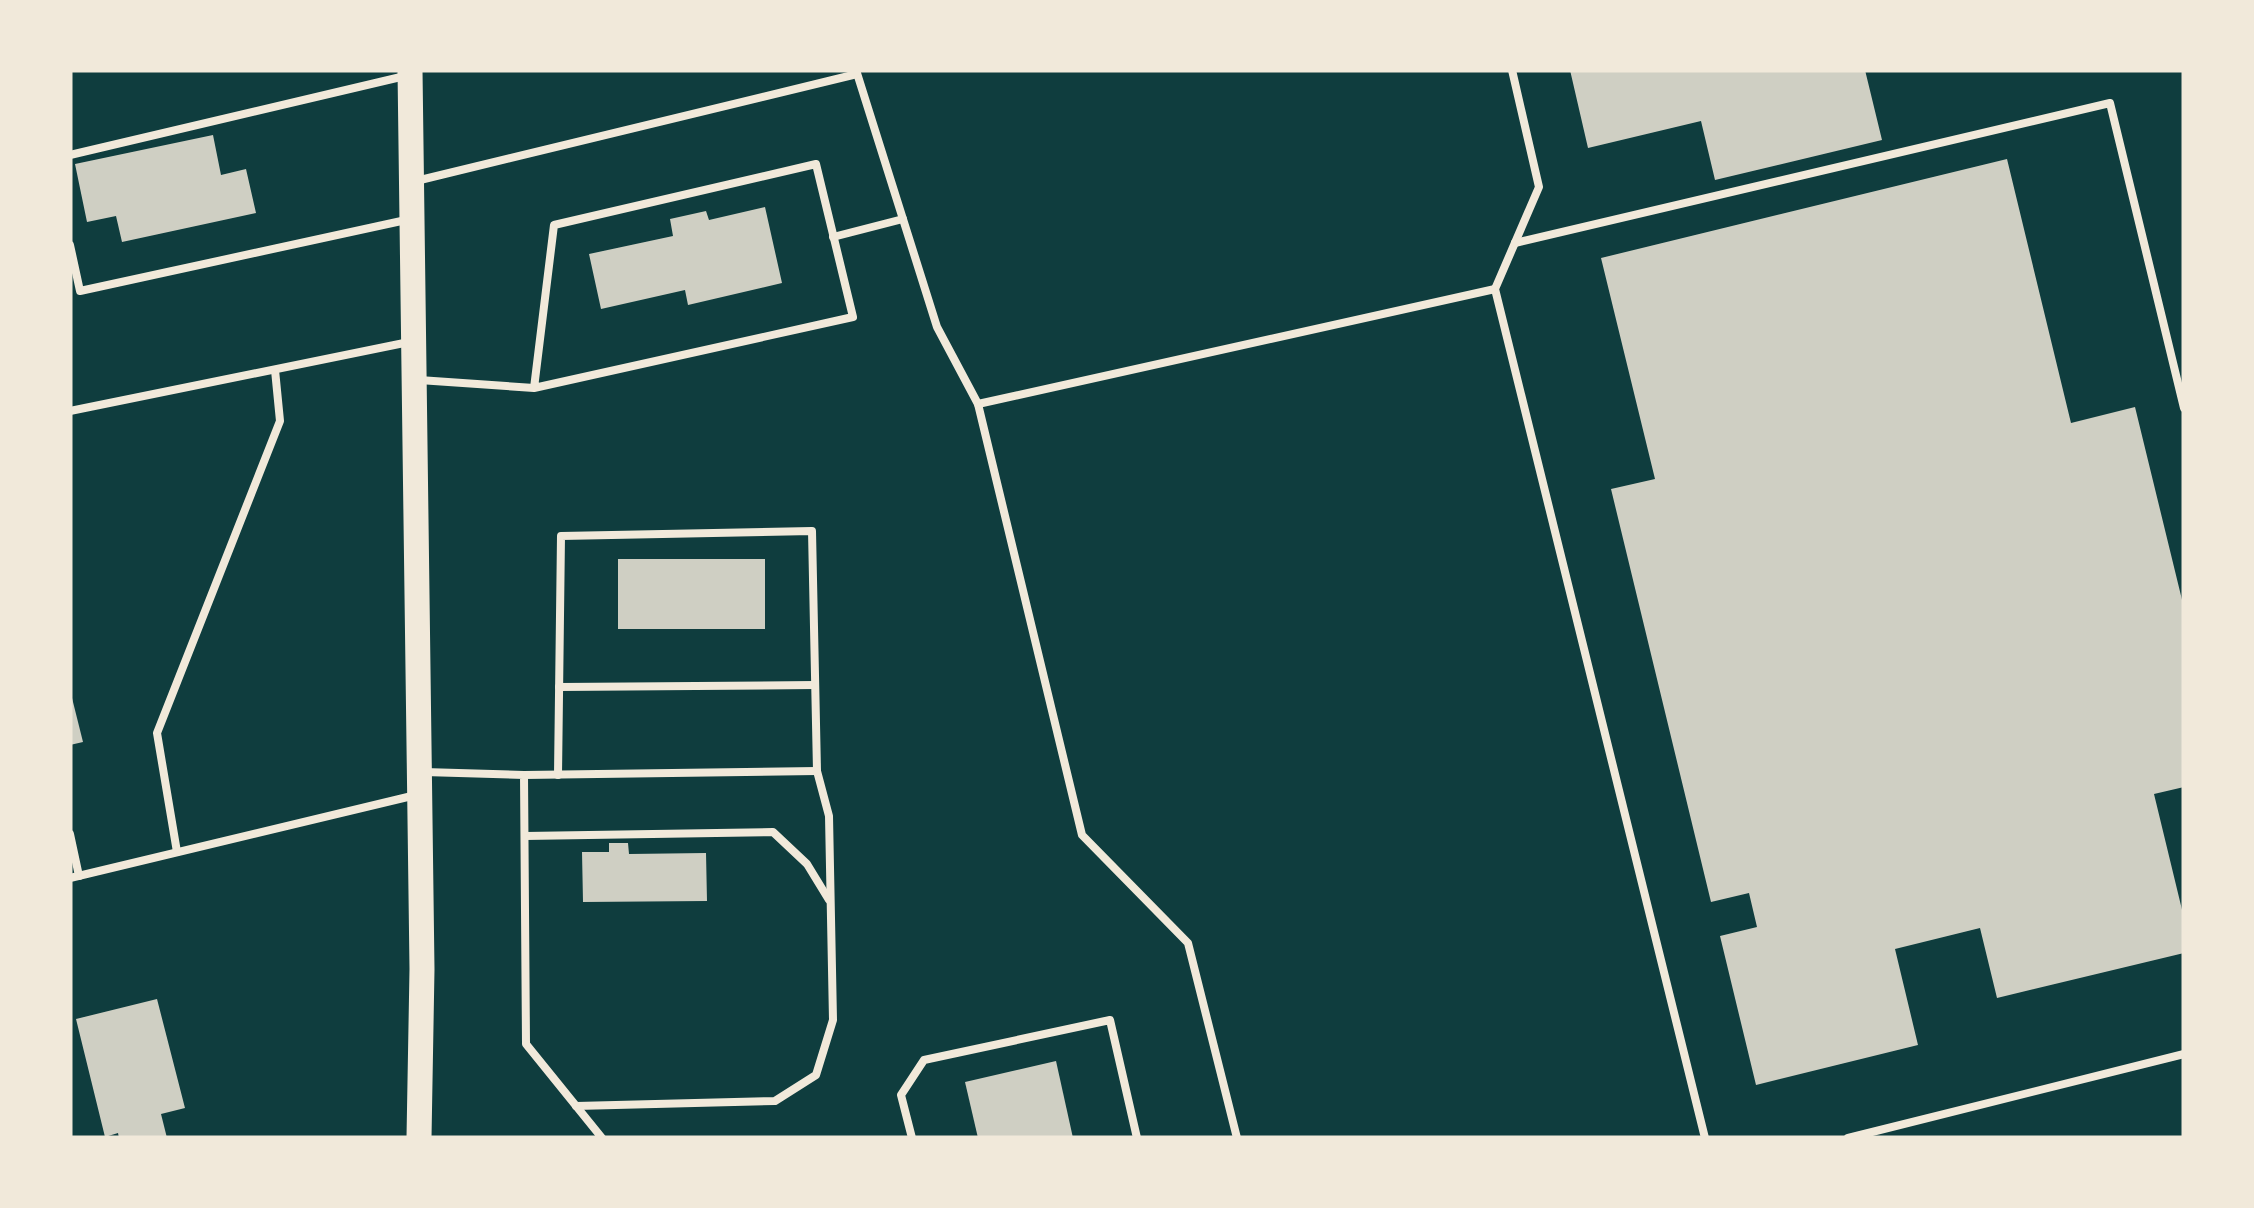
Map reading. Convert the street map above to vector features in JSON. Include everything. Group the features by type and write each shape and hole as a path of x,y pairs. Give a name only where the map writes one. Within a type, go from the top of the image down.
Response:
{"main road":[{"path":"410,72 420,783 420,1138"}],"lane":[{"path":"1512,70 1539,186 1495,289 1704,1138"},
{"path":"70,155 410,72"},
{"path":"412,182 856,72 938,327 978,404 1082,835 1188,943 1236,1138"},
{"path":"1514,243 2110,103 2184,408"},
{"path":"415,380 534,388 853,317 816,164 554,225 534,388"},
{"path":"70,246 80,291 412,218"},
{"path":"833,237 903,220"},
{"path":"978,404 1495,289"},
{"path":"70,411 414,341"},
{"path":"176,852 156,733 280,421 275,370"},
{"path":"558,774 561,536 812,531 817,771 829,816 833,1020 816,1075 775,1101 576,1106"},
{"path":"559,687 815,685"},
{"path":"70,834 74,877 420,783 524,775 817,771"},
{"path":"524,775 526,1044 602,1138"},
{"path":"525,836 774,832 807,864 832,904"},
{"path":"912,1138 902,1095 924,1060 1110,1020 1137,1138"},
{"path":"1848,1138 2184,1054"}],"building":[{"path":"1570,70 1865,70 1882,140 1715,180 1701,121 1588,148"},
{"path":"213,135 221,175 246,169 256,213 122,242 116,216 87,222 75,164"},
{"path":"2007,159 2071,423 2135,407 2184,608 2184,787 2154,794 2184,918 2184,953 1997,998 1980,928 1895,949 1918,1045 1756,1085 1720,936 1757,927 1749,893 1711,902 1611,489 1655,479 1601,258"},
{"path":"765,207 782,283 688,305 685,290 601,309 589,254 673,236 670,219 706,211 709,220"},
{"path":"618,559 765,559 765,629 618,629"},
{"path":"70,690 83,742 70,745"},
{"path":"609,843 628,843 629,854 706,853 707,901 583,902 582,852 609,852"},
{"path":"157,999 185,1108 161,1114 167,1138 119,1138 118,1133 105,1137 76,1019"},
{"path":"1056,1061 1073,1138 978,1138 965,1082"}]}
